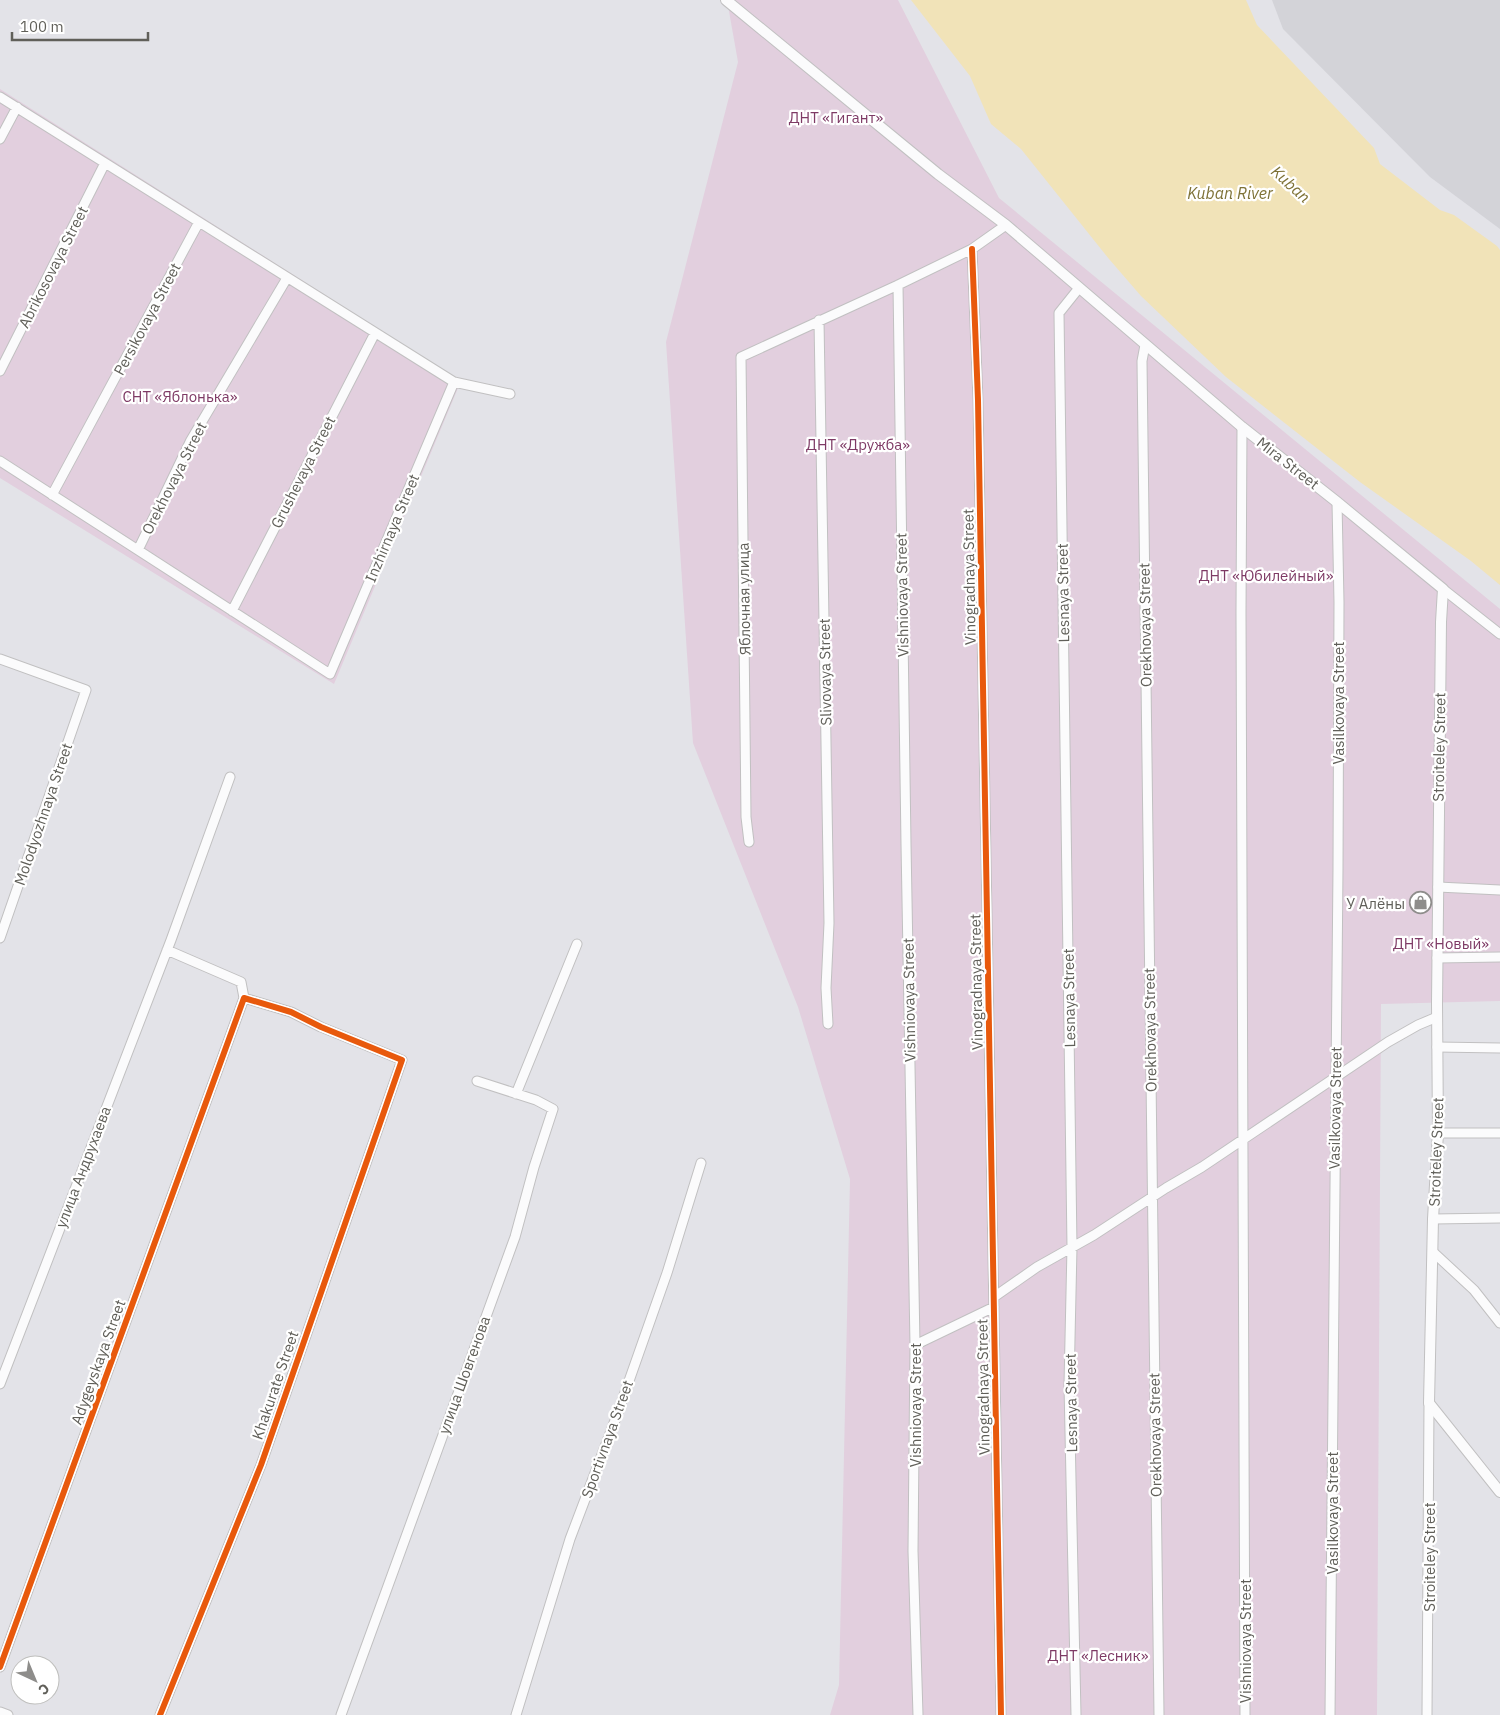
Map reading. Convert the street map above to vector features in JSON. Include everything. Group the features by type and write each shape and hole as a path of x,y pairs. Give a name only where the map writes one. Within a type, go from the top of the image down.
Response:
{"street":[{"name":"Mira Street","path":"726,0 938,174 1006,225 1242,427 1338,502 1500,634"},
{"path":"0,97 454,382 510,394"},
{"path":"0,139 17,107"},
{"name":"Abrikosovaya Street","path":"0,371 105,163"},
{"name":"Persikovaya Street","path":"52,494 199,222"},
{"path":"819,320 972,249 1006,225"},
{"name":"Vinogradnaya Street","path":"972,249 978,400 1001,1715"},
{"name":"Orekhovaya Street","path":"138,550 190,440 286,278"},
{"name":"Vishniovaya Street","path":"898,284 915,1346 913,1551 918,1715"},
{"name":"Lesnaya Street","path":"1076,1715 1069,1384 1072,1247 1060,313 1079,288"},
{"name":"Яблочная улица","path":"749,842 746,817 741,357 819,320"},
{"name":"Slivovaya Street","path":"819,320 829,923 826,988 828,1024"},
{"name":"Grushevaya Street","path":"232,611 374,333"},
{"name":"Orekhovaya Street","path":"1145,345 1142,361 1159,1715"},
{"name":"Inzhirnaya Street","path":"232,611 330,674 454,382"},
{"name":"Vishniovaya Street","path":"1242,427 1245,1715"},
{"path":"0,461 232,611"},
{"name":"Vasilkovaya Street","path":"1330,1715 1339,651 1338,502"},
{"name":"Stroiteley Street","path":"1427,1715 1429,1403 1433,1219 1438,1133 1437,958 1443,588"},
{"name":"Molodyozhnaya Street","path":"0,659 86,690 0,938"},
{"name":"улица Андрухаева","path":"0,1384 167,950 230,777"},
{"path":"1438,887 1500,890"},
{"path":"516,1094 577,944"},
{"path":"167,950 240,982 244,998"},
{"path":"1437,958 1500,958"},
{"name":"Khakurate Street","path":"160,1715 261,1465 402,1060 321,1027 291,1012 244,998"},
{"name":"Adygeyskaya Street","path":"0,1667 244,998"},
{"path":"915,1346 994,1302 1037,1267 1202,1168 1243,1138 1388,1042 1418,1025 1438,1017"},
{"path":"1437,1048 1500,1048"},
{"name":"улица Шовгенова","path":"341,1715 515,1237 553,1109 536,1100 477,1081"},
{"path":"1438,1133 1500,1133"},
{"name":"Sportivnaya Street","path":"516,1715 570,1539 617,1415 667,1273 701,1163"},
{"path":"1433,1219 1500,1218"},
{"path":"1433,1252 1474,1290 1500,1323"},
{"path":"1429,1403 1500,1492"},
{"path":"0,1712 8,1715"}],"shaded area":[{"path":"1272,0 1500,0 1500,229 1430,177 1283,29"}],"green space":[{"path":"727,0 898,0 999,198 1500,609 1500,1001 1381,1004 1377,1715 830,1715 839,1685 850,1179 798,1007 693,743 666,342 738,62"},
{"name":"СНТ «Яблонька»","path":"0,89 461,381 334,684 0,478"}],"water":[{"name":"Kuban River","path":"911,0 1246,0 1257,25 1374,148 1380,164 1440,210 1454,215 1497,246 1500,250 1500,585 1471,561 1360,482 1226,377 1141,296 1021,149 991,124 970,76"}],"cycle path":[{"path":"972,249 978,400 1001,1715"},
{"path":"0,1667 244,998 291,1012 321,1027 402,1060 261,1465 160,1715"}],"place":[{"name":"У Алёны","path":"1421,903"}],"park label":[{"name":"ДНТ «Гигант»","path":"836,117"},
{"name":"ДНТ «Дружба»","path":"858,444"},
{"name":"ДНТ «Юбилейный»","path":"1266,575"},
{"name":"ДНТ «Новый»","path":"1441,943"},
{"name":"ДНТ «Лесник»","path":"1098,1655"}],"water label":[{"name":"Kuban","path":"1291,184"}]}
